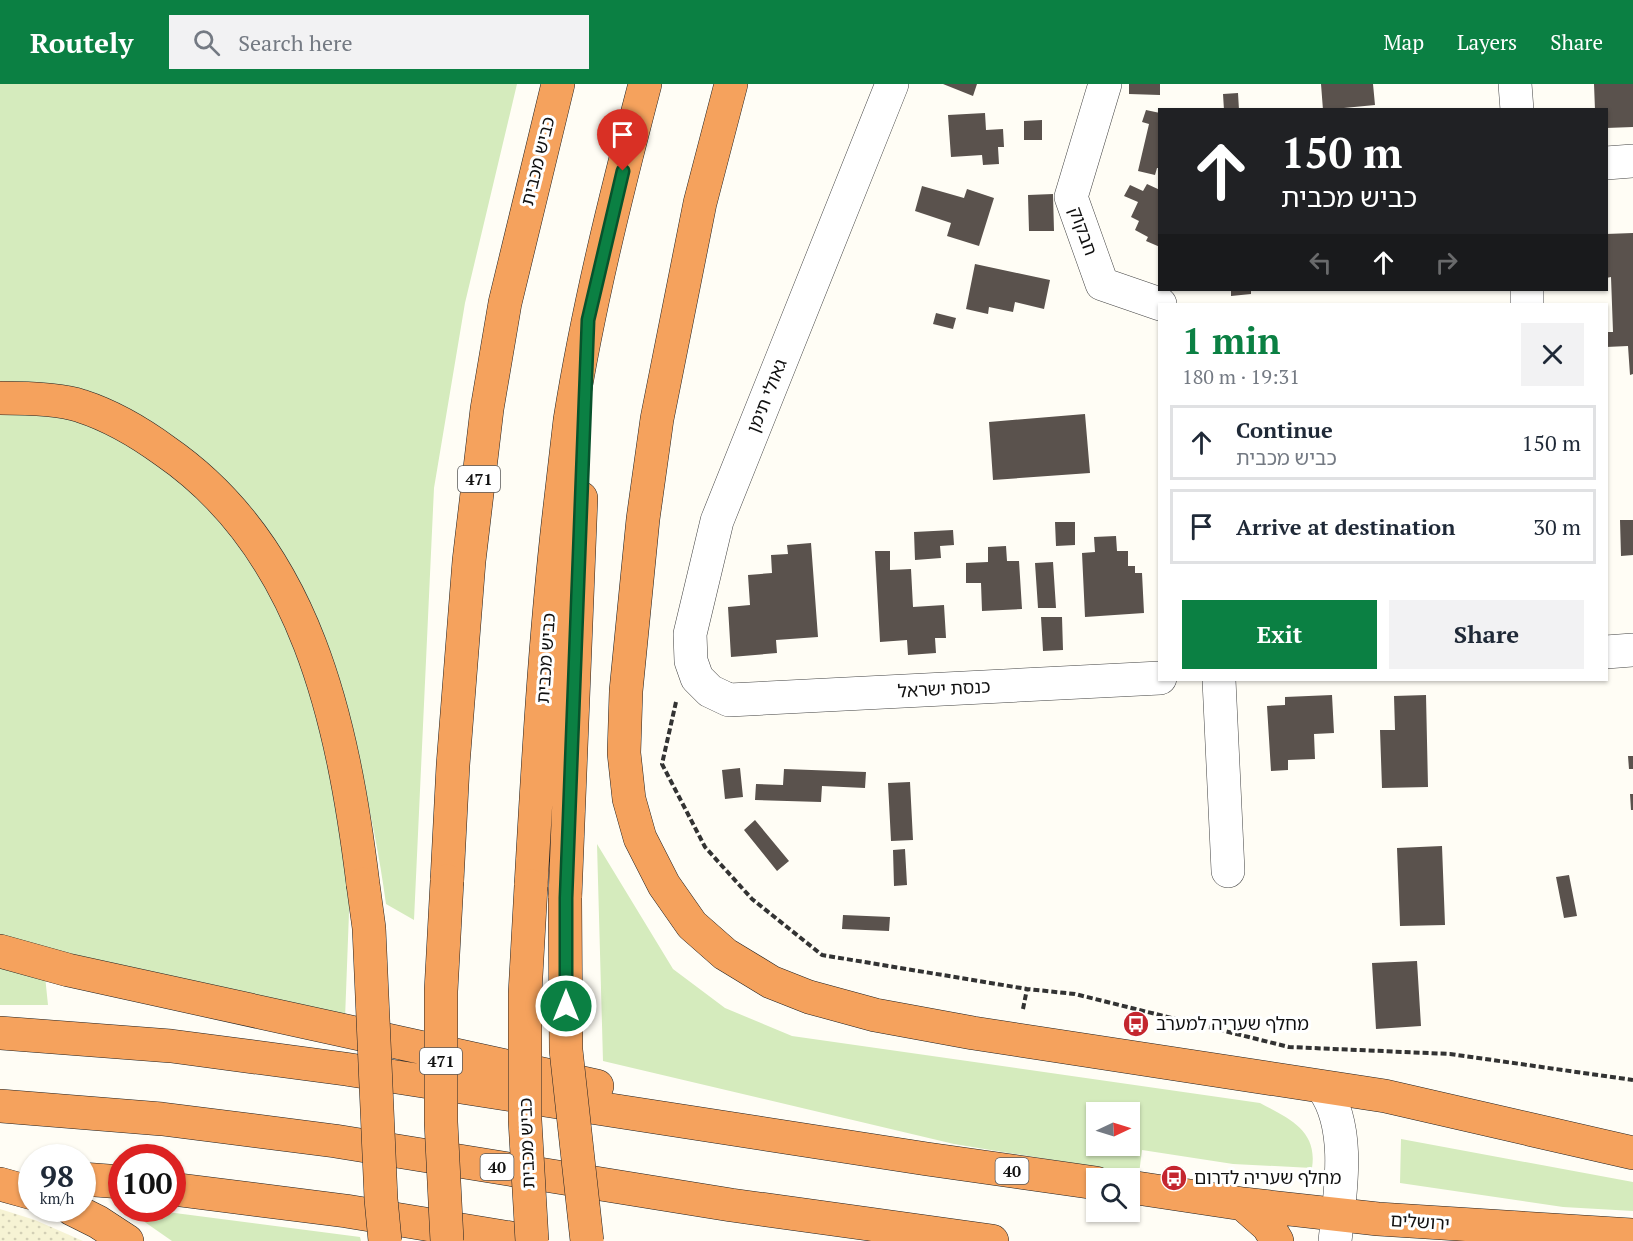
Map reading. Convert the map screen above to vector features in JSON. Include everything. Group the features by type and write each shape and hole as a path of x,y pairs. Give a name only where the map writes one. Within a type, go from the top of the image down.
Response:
{"highway":[{"name":"כביש מכבית","path":"447,1241 441,1122 441,991 453,765 469,561 487,410 505,303 558,84"},
{"name":"כביש מכבית","path":"531,1241 525,1120 525,994 537,770 553,569 570,422 588,320 645,84"},
{"path":"731,84 700,203 656,430 632,614 626,691 624,753 629,799 640,838 664,885 692,925 725,954 771,982 809,997 875,1015 973,1033 1385,1096 1633,1153"},
{"path":"587,1241 566,1050 566,898 588,320"},
{"path":"0,398 26,398 80,405 133,428 184,464 218,495 263,550 295,606 315,657 333,715 347,775 363,884 369,928 381,1199 385,1241"},
{"path":"0,951 68,970 927,1159"},
{"name":"40","path":"0,1033 171,1046 345,1069 1086,1182"},
{"name":"40","path":"0,1106 162,1119 335,1141 731,1205 992,1241"},
{"path":"0,1175 18,1176"},
{"path":"0,1184 18,1188"},
{"name":"ירושלים","path":"1140,1188 1243,1203 1336,1228 1378,1219 1633,1235"},
{"path":"186,1191 346,1211 531,1241"},
{"path":"1243,1203 1268,1226 1278,1241"},
{"path":"96,1221 128,1241"}],"street":[{"name":"גאולי תימן","path":"729,700 710,691 697,678 691,661 690,634 717,521 892,84"},
{"name":"חבקוק","path":"1105,84 1071,197 1102,284 1158,303"},
{"path":"1515,84 1517,108"},
{"path":"1608,163 1633,162"},
{"path":"1608,652 1633,650"},
{"name":"כנסת ישראל","path":"729,700 1158,678"},
{"path":"1219,681 1228,871"},
{"path":"1323,1088 1330,1097 1336,1113 1340,1139 1341,1172 1336,1228"}],"path":[{"path":"675,704 663,764 705,847 752,899 822,956 1027,989 1075,994 1289,1047 1450,1054 1633,1080"}],"shaded area":[{"path":"0,1209 18,1215 18,1222 40,1222 83,1241 0,1241"}],"green space":[{"path":"0,84 517,84 465,303 434,488 414,920 386,904 366,792 327,647 309,600 291,565 270,533 218,473 156,425 122,406 83,390 0,382"},
{"path":"0,411 76,418 126,440 176,474 251,557 282,612 320,718 350,886 345,1019 71,957 0,936"},
{"path":"597,844 673,969 725,1008 792,1036 1260,1103 1299,1127 1306,1135 1313,1155 1312,1168 1233,1164 1142,1150 1140,1168 1102,1168 954,1144 603,1061"},
{"path":"0,965 45,976 48,1005 0,1005"},
{"path":"1401,1139 1633,1182 1633,1211 1563,1207 1400,1183"},
{"path":"186,1214 360,1237 361,1241 172,1241 145,1222 186,1222"}],"building":[{"path":"943,84 977,84 973,96"},
{"path":"1129,84 1160,84 1160,95 1129,94"},
{"path":"1321,84 1373,84 1375,105 1323,108"},
{"path":"1594,84 1633,84 1633,127 1608,128 1608,108 1595,108"},
{"path":"1238,93 1239,108 1224,108 1223,94"},
{"path":"1146,110 1158,113 1158,168 1155,175 1138,171 1149,124 1142,122"},
{"path":"985,113 986,130 1003,129 1004,147 998,147 999,164 983,165 982,155 951,157 948,115"},
{"path":"1042,120 1042,140 1024,140 1024,121"},
{"path":"1147,184 1158,189 1158,246 1146,241 1148,237 1135,230 1139,221 1131,217 1138,202 1124,196 1130,185 1143,191"},
{"path":"922,186 964,198 967,189 994,198 979,246 947,236 951,223 915,211"},
{"path":"1053,194 1054,231 1029,231 1028,195"},
{"path":"1633,233 1633,374 1630,375 1628,346 1608,347 1608,332 1613,332 1611,277 1608,278 1608,234"},
{"path":"975,264 1050,280 1044,309 1015,302 1013,312 989,307 988,314 966,309"},
{"path":"1231,291 1251,291 1251,294 1231,296"},
{"path":"936,313 956,318 953,329 933,324"},
{"path":"1085,414 1090,473 993,480 989,422"},
{"path":"1620,520 1633,520 1633,555 1621,556"},
{"path":"1055,522 1075,522 1075,545 1056,546"},
{"path":"953,530 954,545 940,546 941,558 915,560 914,532"},
{"path":"1116,536 1117,551 1128,551 1128,566 1135,566 1135,573 1142,573 1144,613 1085,617 1082,553 1095,552 1094,537"},
{"path":"811,543 818,637 776,640 777,653 731,657 728,607 750,605 748,575 772,573 771,555 788,554 787,545"},
{"path":"1006,546 1007,561 1019,561 1022,609 982,611 981,583 966,583 966,563 988,562 988,547"},
{"path":"875,551 890,551 890,570 911,569 913,607 944,605 946,638 935,638 936,653 908,655 907,640 880,642"},
{"path":"1053,562 1056,608 1038,608 1035,563"},
{"path":"1041,617 1062,617 1063,650 1043,651"},
{"path":"1332,695 1334,733 1314,734 1315,759 1288,760 1288,770 1271,771 1267,706 1285,705 1285,697"},
{"path":"1426,695 1428,787 1382,788 1380,730 1395,730 1394,696"},
{"path":"1628,756 1633,756 1633,769 1629,769"},
{"path":"740,768 743,797 725,799 722,770"},
{"path":"784,769 866,772 865,788 822,786 821,802 755,800 756,784 783,785"},
{"path":"910,782 913,840 891,841 888,783"},
{"path":"1630,794 1633,794 1633,810 1631,810"},
{"path":"755,820 789,861 777,871 744,830"},
{"path":"1442,846 1445,925 1400,926 1397,848"},
{"path":"905,849 907,885 894,886 893,850"},
{"path":"1569,875 1577,916 1564,918 1556,877"},
{"path":"843,915 890,917 889,931 842,929"},
{"path":"1417,961 1421,1026 1376,1029 1372,963"}],"place":[{"name":"מחלף שעריה למערב","path":"1136,1024"},
{"name":"מחלף שעריה לדרום","path":"1174,1178"}],"route":[{"path":"566,1006 566,898 588,320 623,171"}]}
